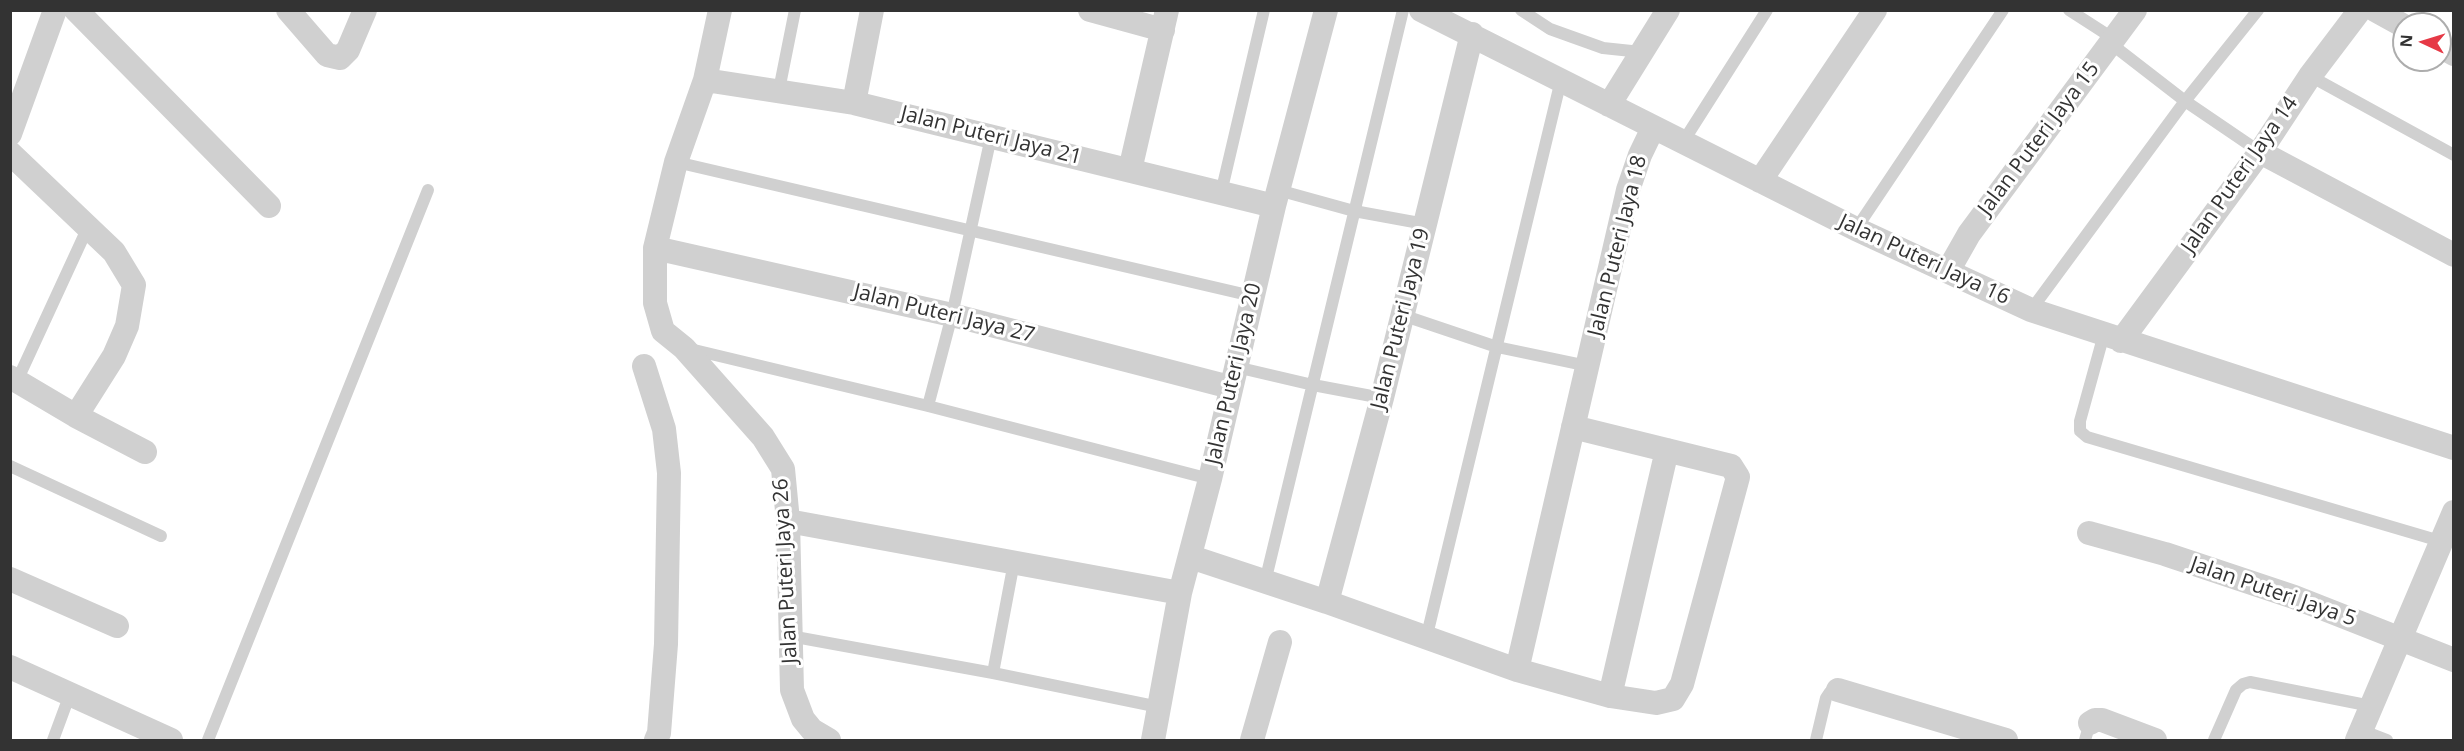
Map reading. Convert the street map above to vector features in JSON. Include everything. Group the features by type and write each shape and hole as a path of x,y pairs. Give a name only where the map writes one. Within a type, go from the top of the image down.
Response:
{"street":[{"path":"10,134 55,10"},
{"path":"76,10 269,206"},
{"path":"288,10 327,55 340,58 348,50 364,10"},
{"name":"Jalan Puteri Jaya 26","path":"720,10 705,80 676,162 655,248 655,303 663,331 684,348 763,437 783,470 788,521 792,690 803,719 812,730 828,741"},
{"path":"854,103 872,10"},
{"path":"1090,10 1165,20 1130,170"},
{"name":"Jalan Puteri Jaya 20","path":"1153,741 1180,593 1210,479 1276,198 1326,10"},
{"name":"Jalan Puteri Jaya 16","path":"1421,10 1856,229 2031,310 2454,448"},
{"path":"1609,105 1668,10"},
{"path":"1760,181 1875,10"},
{"name":"Jalan Puteri Jaya 15","path":"1948,272 1969,234 2135,10"},
{"name":"Jalan Puteri Jaya 14","path":"2113,338 2260,152 2310,76 2360,10"},
{"path":"2375,10 2392,19"},
{"name":"Jalan Puteri Jaya 19","path":"1327,602 1382,398 1472,34"},
{"name":"Jalan Puteri Jaya 21","path":"705,80 854,103 1221,193 1276,198"},
{"name":"Jalan Puteri Jaya 18","path":"1516,670 1628,190 1640,155 1653,128"},
{"path":"2260,152 2454,255"},
{"path":"10,153 114,252 134,285 127,326 114,356 76,416"},
{"name":"Jalan Puteri Jaya 27","path":"655,248 1233,377"},
{"path":"644,366 664,429 669,473 666,644 659,733 656,741"},
{"path":"14,379 76,416 146,452"},
{"path":"1191,557 1327,602 1516,670 1610,696 1656,703 1672,699 1682,684 1738,477 1731,466 1573,427"},
{"path":"1610,696 1667,450"},
{"path":"2359,735 2454,512"},
{"path":"788,521 1180,593"},
{"name":"Jalan Puteri Jaya 5","path":"2089,533 2165,554 2283,594 2454,660"},
{"path":"10,579 117,626"},
{"path":"1252,741 1280,642"},
{"path":"10,667 171,741"},
{"path":"1838,690 2007,741"},
{"path":"2088,732 2095,720 2102,720 2155,741"}],"lane":[{"path":"778,90 795,10"},
{"path":"1221,193 1264,10"},
{"path":"1265,582 1402,10"},
{"path":"1521,10 1550,28 1603,48 1641,52"},
{"path":"1683,142 1767,10"},
{"path":"1856,229 2003,10"},
{"path":"2069,10 2112,41 2185,101 2260,152"},
{"path":"2031,310 2185,101 2258,10"},
{"path":"2310,76 2454,155"},
{"path":"1426,639 1561,80"},
{"path":"928,406 952,315 991,137"},
{"path":"676,162 1252,296"},
{"path":"208,741 428,190"},
{"path":"1276,198 1425,224"},
{"path":"14,379 88,227"},
{"path":"1402,315 1497,347 1588,366"},
{"path":"2113,338 2080,422 2080,431 2087,437 2440,541"},
{"path":"684,348 928,406 1210,479"},
{"path":"1233,377 1313,386 1382,398"},
{"path":"10,466 161,536"},
{"path":"993,673 1014,562"},
{"path":"790,636 993,673 1159,707"},
{"path":"2214,741 2236,690 2250,682 2371,706"},
{"path":"1816,741 1826,698 1830,692 1838,690"},
{"path":"53,741 70,694"},
{"path":"2359,735 2387,741"}]}
